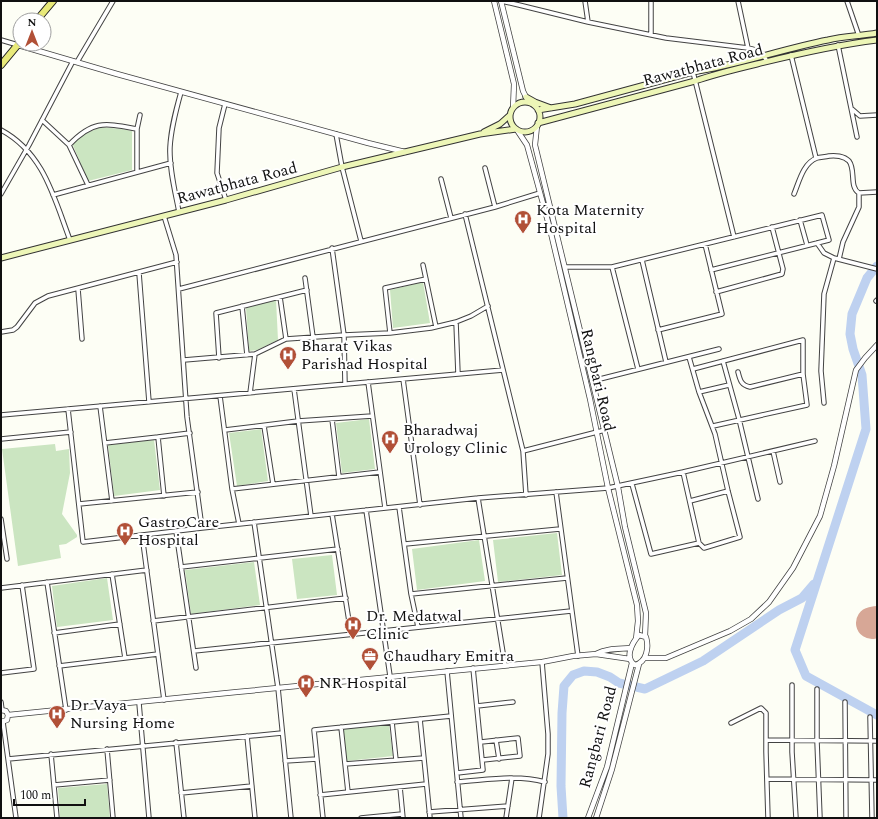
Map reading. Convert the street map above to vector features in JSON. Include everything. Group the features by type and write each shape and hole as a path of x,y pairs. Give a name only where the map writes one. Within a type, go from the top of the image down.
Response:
{"main road":[{"path":"44,12 53,1"},
{"name":"Rawatbhata Road","path":"536,108 552,108 621,92 693,72 711,69 829,39 877,33"},
{"name":"Rawatbhata Road","path":"538,124 712,75 791,55 877,40"},
{"path":"1,65 12,52"},
{"path":"526,97 552,108"},
{"path":"521,102 526,102 536,108 540,118 534,129 526,132 516,130 510,123 510,115 513,108 521,102"},
{"name":"Rawatbhata Road","path":"480,134 500,124 510,115"},
{"name":"Rawatbhata Road","path":"1,258 226,200 342,167 480,134 516,130"}],"street":[{"path":"1,194 75,62 113,1"},
{"path":"494,1 514,84 513,108"},
{"path":"536,108 526,97 521,82 501,1 588,22 651,35 748,48 759,51 764,55 767,61"},
{"path":"585,1 588,22"},
{"path":"651,1 651,35"},
{"path":"738,1 748,48"},
{"path":"847,1 859,36"},
{"path":"498,15 504,14"},
{"path":"1,40 12,42"},
{"path":"838,46 857,137"},
{"path":"44,52 181,92 405,152"},
{"path":"791,55 816,158"},
{"path":"693,72 734,237"},
{"path":"514,84 521,82"},
{"path":"179,212 171,163 170,147 174,117 181,92"},
{"path":"225,104 219,128 217,174 226,200"},
{"path":"851,108 860,116 877,115"},
{"path":"137,172 136,130 140,115"},
{"path":"42,120 68,145 88,185"},
{"path":"68,145 87,129 95,126 105,124 136,130"},
{"name":"Rangbari Road","path":"538,124 535,145 605,430 618,487 625,527 646,613 645,636 647,640 647,647 645,658"},
{"path":"1,130 27,148 46,176 70,240"},
{"name":"Rangbari Road","path":"516,130 527,145 550,229 597,432 608,488 637,606 638,621 636,639"},
{"path":"336,134 342,167 361,241"},
{"path":"794,194 804,170 809,163 816,158 832,155 839,156 849,161 852,168 855,188 859,193 859,208 844,242 839,259"},
{"path":"53,195 171,163"},
{"path":"485,168 495,207"},
{"path":"441,179 451,218"},
{"path":"859,193 877,192"},
{"path":"179,289 332,248 495,207 540,193"},
{"path":"465,214 523,452 526,495"},
{"path":"565,267 612,267 822,215 829,240 711,270"},
{"path":"164,216 177,262 186,399 202,528"},
{"path":"800,220 807,245"},
{"path":"716,292 782,274 783,268 772,228"},
{"path":"817,243 824,253 834,258 877,269"},
{"path":"658,330 722,314 705,244"},
{"path":"332,248 344,335 345,384"},
{"path":"824,403 821,371 824,294 834,258"},
{"path":"642,260 666,362"},
{"path":"1,332 13,330 17,327 35,303 42,298 177,262"},
{"path":"423,265 436,327"},
{"path":"612,267 638,369"},
{"path":"139,273 149,402"},
{"path":"305,278 314,337"},
{"path":"390,333 385,288 426,279"},
{"path":"78,289 82,338"},
{"path":"218,358 216,313 306,290"},
{"path":"280,297 286,339"},
{"path":"242,306 247,355"},
{"path":"184,360 255,354 286,339 390,333 436,327 456,322 471,316 488,306"},
{"path":"456,322 458,374"},
{"path":"693,369 803,340 803,374 807,405 713,426"},
{"path":"8,715 542,662 596,654 631,661 635,665 639,664 645,658 666,658 730,631 751,619 769,602 794,568 820,516 834,466 856,370 877,345"},
{"path":"592,381 719,349"},
{"path":"250,393 255,354"},
{"path":"683,472 699,543 704,548 740,537 713,426 699,392 689,356"},
{"path":"723,362 739,419 758,499"},
{"path":"1,415 503,370"},
{"path":"738,372 741,382 750,387 803,374"},
{"path":"403,379 420,505"},
{"path":"368,382 385,508"},
{"path":"699,392 729,385"},
{"path":"294,389 311,516"},
{"path":"220,396 232,489 239,524"},
{"path":"100,406 112,501"},
{"path":"68,409 83,542 478,498 618,487 815,441"},
{"path":"224,430 298,421 372,416"},
{"path":"332,419 339,477"},
{"path":"264,426 273,484"},
{"path":"523,452 605,430"},
{"path":"1,439 71,432"},
{"path":"105,443 190,433"},
{"path":"158,437 164,496"},
{"path":"773,451 780,482"},
{"path":"232,489 380,472"},
{"path":"632,484 651,554 699,543"},
{"path":"79,504 198,492"},
{"path":"556,492 578,656"},
{"path":"690,501 728,492"},
{"path":"478,498 505,665"},
{"path":"399,507 411,594 418,627"},
{"path":"366,510 390,676"},
{"path":"332,514 351,634"},
{"path":"1,519 7,559"},
{"path":"254,522 278,688 291,818"},
{"path":"405,544 560,529"},
{"path":"176,531 196,668"},
{"path":"142,535 164,700"},
{"path":"181,567 338,549"},
{"path":"1,588 147,570"},
{"path":"112,574 125,658"},
{"path":"411,594 567,578"},
{"path":"47,582 66,710"},
{"path":"1,673 34,669 22,585"},
{"path":"153,621 346,598"},
{"path":"194,651 571,611"},
{"path":"54,633 120,624"},
{"path":"596,654 602,650 631,648 639,636 645,636"},
{"name":"Rangbari Road","path":"588,818 607,767 631,661 631,648"},
{"path":"59,666 158,654"},
{"path":"539,818 548,754 548,734 542,662"},
{"name":"Rangbari Road","path":"596,818 612,769 639,664"},
{"path":"456,773 484,770 473,668"},
{"path":"447,671 461,818"},
{"path":"792,685 793,779 796,818"},
{"path":"817,689 817,741 820,818"},
{"path":"1,702 2,710 6,711 8,715"},
{"path":"477,706 513,702"},
{"path":"845,702 846,818"},
{"path":"139,703 149,818"},
{"path":"731,723 761,708 766,713 768,818"},
{"path":"8,715 7,720 2,722 16,818"},
{"path":"323,818 314,730 451,716"},
{"path":"870,717 872,818"},
{"path":"420,719 430,818"},
{"path":"392,722 396,760"},
{"path":"342,727 348,792"},
{"path":"8,759 282,733"},
{"path":"247,736 255,818 252,818"},
{"path":"481,742 518,738 520,756 483,760"},
{"path":"496,740 499,759"},
{"path":"766,740 877,741"},
{"path":"176,742 184,818"},
{"path":"107,749 113,818"},
{"path":"51,754 57,818"},
{"path":"345,764 424,758"},
{"path":"285,761 316,759"},
{"path":"458,782 512,778 533,779 545,782"},
{"path":"506,818 512,778"},
{"path":"767,779 877,780"},
{"path":"54,785 110,780"},
{"path":"320,795 426,784"},
{"path":"181,793 252,786"},
{"path":"361,818 402,816 400,787"},
{"path":"429,812 508,806"}],"green space":[{"path":"101,127 132,131 132,170 88,181 72,143 84,134"},
{"path":"423,282 430,323 393,328 390,290"},
{"path":"276,300 278,340 257,350 249,351 246,308"},
{"path":"369,419 375,469 342,473 336,423"},
{"path":"261,429 268,481 237,486 229,433"},
{"path":"154,440 160,490 114,496 108,445"},
{"path":"55,444 56,451 69,449 70,473 62,514 77,537 66,544 59,545 61,558 18,566 2,449"},
{"path":"557,533 562,575 498,582 493,540"},
{"path":"479,540 485,581 417,590 412,549"},
{"path":"332,555 337,595 297,599 292,559"},
{"path":"254,562 260,605 191,614 185,570"},
{"path":"107,578 113,620 57,627 52,586"},
{"path":"389,724 393,756 347,761 343,729"},
{"path":"107,784 110,818 60,818 58,788"}],"waterway":[{"path":"877,266 867,278 852,314 850,334 853,349 862,375 866,429 795,650 806,676 877,715"},
{"path":"563,818 561,786 562,713 564,686 573,675 584,671 597,672 610,677 619,683 645,689 703,661 779,610 802,598 814,584"}],"runway":[{"path":"872,623 877,622"}],"place":[{"name":"Kota Maternity Hospital","path":"523,234"},
{"name":"Bharat Vikas Parishad Hospital","path":"288,370"},
{"name":"Bharadwaj Urology Clinic","path":"390,454"},
{"name":"GastroCare Hospital","path":"125,546"},
{"name":"Dr. Medatwal Clinic","path":"353,640"},
{"name":"Chaudhary Emitra","path":"370,671"},
{"name":"NR Hospital","path":"306,698"},
{"name":"Dr Vaya Nursing Home","path":"57,729"}]}
